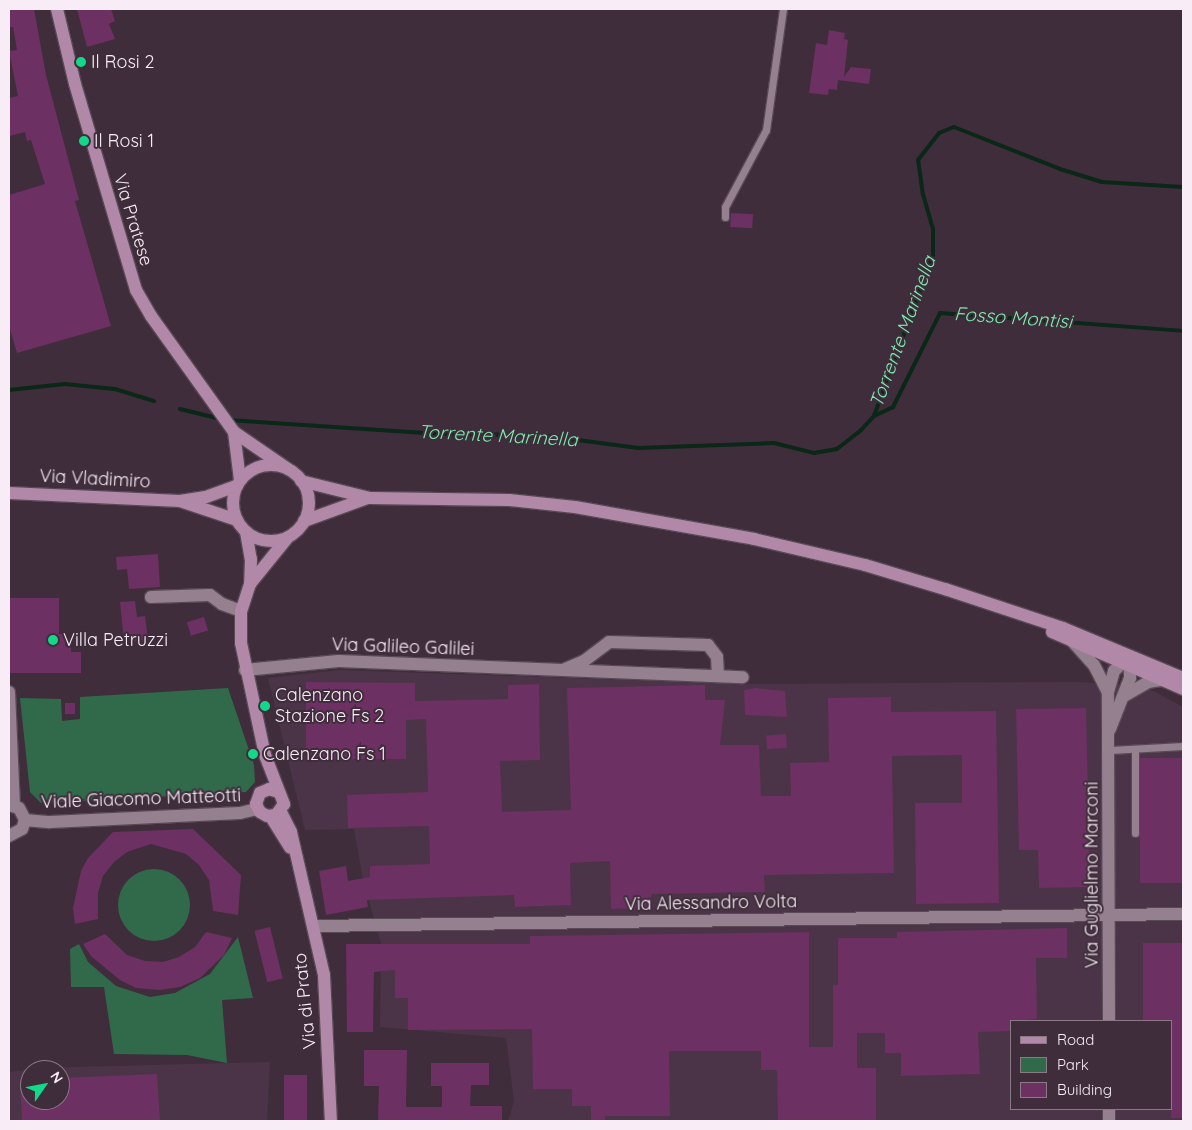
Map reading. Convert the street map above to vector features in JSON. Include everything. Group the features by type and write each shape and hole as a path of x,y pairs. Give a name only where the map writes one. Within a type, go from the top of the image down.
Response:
{"main road":[{"name":"Via Pratese","path":"57,9 73,77 136,290 224,418"},
{"name":"Via di Prato","path":"224,418 234,432 288,469 301,481"},
{"name":"Via di Prato","path":"234,432 238,483 233,497 237,520 246,532 251,559 250,584 241,611 241,643 245,670 265,755 284,804 276,814 291,832 293,851 324,975 330,1121"},
{"path":"238,483 262,466 288,469"},
{"path":"301,481 369,498 509,500 566,506 745,537 865,565 1023,617 1063,628 1183,689"},
{"path":"301,481 308,504 304,520"},
{"name":"Via Vladimiro","path":"9,493 180,501 206,497 238,483"},
{"path":"304,520 369,498"},
{"name":"Via Vladimiro","path":"180,501 237,520"},
{"name":"Via di Prato","path":"250,584 288,536 304,520"},
{"path":"246,532 271,541 288,536"},
{"path":"1023,617 1073,642 1127,662 1183,678"},
{"name":"Via di Prato","path":"258,809 257,798 264,790 265,755"},
{"path":"264,790 278,792"},
{"path":"258,809 276,814"}],"street":[{"path":"152,597 210,594 222,604 241,611"},
{"name":"Via Galileo Galilei","path":"561,671 584,661 609,642 708,645 717,657 718,676"},
{"name":"Via Guglielmo Marconi","path":"1073,642 1088,656 1108,692 1110,729 1109,1020"},
{"path":"595,652 595,664 603,672"},
{"name":"Via Galileo Galilei","path":"245,670 339,661 743,677"},
{"name":"Via Guglielmo Marconi","path":"1108,692 1127,662"},
{"name":"Via Guglielmo Marconi","path":"1110,729 1124,696 1127,662"},
{"path":"1124,696 1148,682 1163,680"},
{"path":"9,692 12,805 22,811 25,820 22,829 9,836"},
{"name":"Viale Giacomo Matteotti","path":"25,820 50,822 240,814 258,809"},
{"name":"Via Alessandro Volta","path":"313,926 1183,914"}],"lane":[{"path":"725,218 726,206 766,130 783,9"},
{"path":"1110,750 1183,746"},
{"path":"1135,749 1135,833"}],"shaded area":[{"path":"340,670 744,684 1075,682 1144,686 1183,707 1183,1121 508,1121 514,1101 506,1038 380,1027 381,943 363,879 354,829 305,830 268,678"},
{"path":"270,1062 267,1121 9,1121 9,1072 20,1071 20,1110 70,1110 70,1067"}],"green space":[{"path":"228,688 254,765 255,782 246,792 41,803 30,792 20,698 61,699 62,721 80,719 80,697"},
{"path":"154,869 174,875 184,885 190,905 184,925 174,935 154,941 134,935 124,925 118,905 124,885 134,875"},
{"path":"238,937 253,998 222,1000 227,1063 187,1055 114,1054 104,987 71,987 70,949 79,944 88,962 116,986 150,997 175,993 210,974"}],"building":[{"path":"9,9 34,9 46,75 79,200 75,201 111,326 17,353 9,326 9,195 45,184 31,140 27,141 25,132 9,136 9,98 18,96 9,51 17,50 13,27 9,27"},
{"path":"77,9 111,9 115,21 109,24 115,39 87,47"},
{"path":"829,30 845,33 844,39 848,40 844,77 851,67 871,69 869,84 838,80 837,90 829,89 828,95 809,93 816,43 827,45"},
{"path":"731,213 753,214 752,228 730,227"},
{"path":"158,554 160,587 129,589 127,569 117,570 116,557"},
{"name":"Villa Petruzzi","path":"9,598 59,598 59,634 65,634 65,646 71,646 71,652 81,652 81,673 9,673"},
{"path":"135,601 137,617 145,616 148,640 124,642 120,602"},
{"path":"204,617 208,630 191,636 187,622"},
{"path":"306,682 415,683 415,701 508,699 508,685 539,684 540,760 500,761 502,812 571,810 567,688 705,685 705,700 725,700 720,745 759,745 761,796 791,796 790,763 829,762 828,698 891,697 891,712 996,711 999,903 916,904 915,803 962,803 962,755 892,756 894,873 764,875 765,892 652,894 647,908 611,909 610,861 570,863 571,905 515,907 514,895 367,900 368,907 326,915 319,871 346,866 348,881 370,877 370,866 430,864 429,826 348,828 347,795 428,792 426,719 406,720 406,759 306,759"},
{"path":"755,688 785,691 787,717 745,715 744,690"},
{"path":"65,703 75,703 75,714 65,714"},
{"path":"1086,708 1090,887 1039,888 1038,850 1019,850 1016,709"},
{"path":"786,734 787,748 767,749 766,735"},
{"path":"1140,758 1183,758 1183,883 1140,883"},
{"path":"193,829 241,875 238,915 213,911 209,880 199,865 186,854 151,844 127,852 114,862 103,876 98,893 98,919 75,924 73,908 81,871 88,858 113,832"},
{"path":"270,927 283,978 267,982 254,931"},
{"path":"1067,928 1067,958 1036,958 1037,1019 1010,1020 1010,1031 978,1032 980,1074 901,1076 901,1053 885,1053 885,1033 857,1033 857,1068 876,1068 876,1121 778,1121 777,1070 761,1070 761,1051 669,1051 670,1116 605,1116 605,1121 591,1121 591,1106 572,1106 572,1089 533,1089 532,1029 408,1030 408,998 395,998 395,970 374,972 373,1032 347,1032 346,944 530,944 530,936 809,932 809,1047 833,1047 833,985 838,985 838,938 897,938 897,932"},
{"path":"206,932 232,938 224,955 200,978 180,987 160,990 136,988 120,980 91,956 83,944 105,934 127,955 145,961 163,962 179,957 195,947"},
{"path":"1143,943 1183,943 1183,1118 1171,1118 1172,1020 1143,1020"},
{"path":"364,1050 407,1050 406,1107 442,1107 442,1086 431,1086 431,1063 489,1063 489,1085 471,1085 470,1106 502,1106 502,1121 378,1121 379,1086 364,1086"},
{"path":"157,1074 160,1121 22,1121 21,1110 70,1110 70,1078"},
{"path":"284,1075 307,1075 307,1121 284,1121"}],"waterway":[{"name":"Torrente Marinella","path":"228,420 441,434 540,435 638,448 774,443 814,453 837,449 861,430 874,416 933,255 933,229 923,195 918,160 939,133 954,127 1060,169 1102,182 1183,187"},
{"name":"Fosso Montisi","path":"874,416 893,407 940,313 1183,331"},
{"name":"Torrente Marinella","path":"9,390 65,384 115,389 154,401"},
{"name":"Torrente Marinella","path":"180,409 221,419"}],"place":[{"name":"Il Rosi 2","path":"81,62"},
{"name":"Il Rosi 1","path":"84,141"},
{"name":"Villa Petruzzi","path":"53,640"},
{"name":"Calenzano Stazione Fs 2","path":"265,706"},
{"name":"Calenzano Fs 1","path":"253,754"}]}
